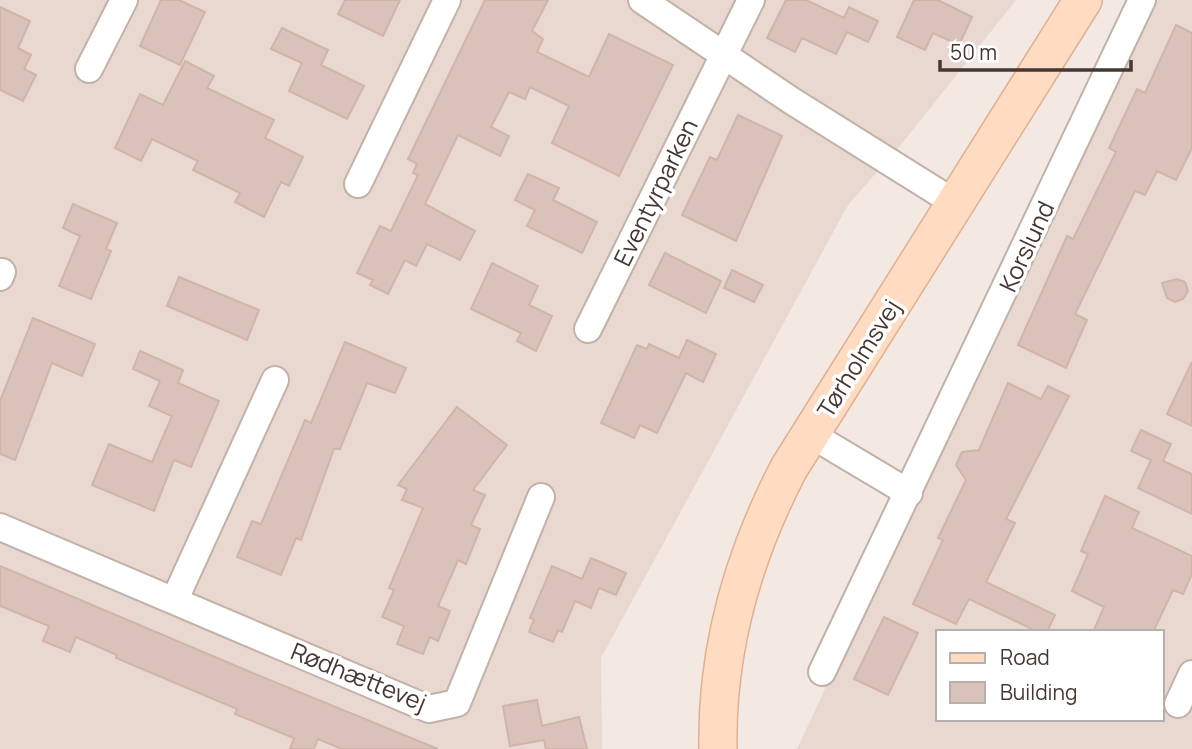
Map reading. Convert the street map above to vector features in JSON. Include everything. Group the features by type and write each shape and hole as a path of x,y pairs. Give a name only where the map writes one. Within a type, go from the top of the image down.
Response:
{"street":[{"path":"89,69 124,0"},
{"path":"358,184 447,0"},
{"path":"642,0 955,204"},
{"name":"Eventyrparken","path":"588,329 751,0"},
{"name":"Tørholmsvej","path":"718,749 721,687 732,614 743,574 772,502 810,434 1083,0"},
{"name":"Korslund","path":"822,672 1142,0"},
{"path":"175,599 275,380"},
{"path":"810,434 909,493"},
{"name":"Rødhættevej","path":"0,527 429,709 457,703 541,497"},
{"path":"1178,704 1192,674"}],"shaded area":[{"path":"0,0 1016,0 900,146 848,205 601,658 602,749 0,749"},
{"path":"1146,0 1192,0 1192,749 797,749"}],"building":[{"path":"161,0 179,0 205,12 180,65 140,46"},
{"path":"345,0 400,0 383,36 338,14"},
{"path":"485,0 548,0 532,31 543,39 537,52 589,77 609,34 673,65 619,176 552,143 569,106 530,87 525,99 509,92 491,127 509,136 500,156 458,135 425,204 475,231 460,260 427,244 416,266 405,260 388,294 370,285 373,280 357,273 380,226 391,231 418,175 413,173 417,164 408,159"},
{"path":"786,0 806,0 844,18 849,7 878,21 868,42 847,32 836,54 802,38 795,52 767,38"},
{"path":"914,0 938,0 972,17 959,45 933,33 925,50 897,37"},
{"path":"0,7 30,21 18,48 31,55 24,69 36,75 23,101 0,90"},
{"path":"1176,25 1192,33 1192,148 1176,180 1157,171 1145,195 1135,191 1075,314 1087,320 1066,368 1018,345 1067,236 1073,239 1116,152 1109,148 1137,89 1145,93"},
{"path":"282,28 328,50 321,65 364,86 347,119 289,91 302,63 271,49"},
{"path":"185,61 214,76 207,88 274,120 265,138 303,157 289,186 281,182 264,217 235,202 240,193 193,170 198,161 152,139 141,161 115,148 140,94 163,105"},
{"path":"738,115 782,136 736,241 682,215 710,157 717,160"},
{"path":"528,174 559,188 553,200 597,222 582,253 527,226 535,210 515,200"},
{"path":"73,204 117,223 106,249 111,251 91,299 59,286 80,236 63,228"},
{"path":"665,253 721,281 706,313 649,285"},
{"path":"492,263 538,286 529,305 552,316 536,351 517,341 521,333 471,309"},
{"path":"732,270 763,285 754,302 724,288"},
{"path":"179,277 259,310 247,340 167,306"},
{"path":"1177,279 1185,282 1188,291 1183,299 1175,302 1167,298 1162,283"},
{"path":"33,318 95,344 82,376 52,363 15,460 0,454 0,401"},
{"path":"687,340 716,354 703,382 686,373 657,433 640,425 634,438 601,423 637,345 647,349 649,344 679,358"},
{"path":"345,342 406,368 395,393 367,383 340,449 334,449 301,540 296,538 281,575 237,557 252,521 261,524 305,420 311,423"},
{"path":"140,351 183,370 178,383 219,401 191,467 174,460 154,511 92,485 109,444 152,462 172,416 149,406 160,381 133,369"},
{"path":"1192,362 1192,426 1167,414"},
{"path":"1008,383 1041,399 1048,386 1069,396 1006,519 1015,523 986,582 1055,615 1048,630 1034,630 969,599 956,624 913,604 943,540 938,538 966,480 956,465 962,452 979,450"},
{"path":"457,407 507,445 473,490 485,495 471,525 480,529 466,564 458,560 438,606 450,611 438,641 430,637 423,654 397,644 404,626 382,617 394,590 389,588 423,508 402,500 407,489 398,485"},
{"path":"1141,430 1171,444 1163,461 1192,474 1192,514 1138,488 1151,460 1131,451"},
{"path":"1105,496 1139,512 1132,528 1192,556 1192,574 1183,594 1173,590 1154,630 1094,630 1104,607 1072,591 1088,554 1081,551"},
{"path":"591,558 626,573 616,595 599,588 591,608 575,601 562,632 558,630 553,642 529,632 534,619 530,618 552,566 582,579"},
{"path":"0,566 438,749 342,749 318,739 314,749 290,749 294,738 235,714 237,709 116,658 117,655 76,637 70,652 43,641 49,626 0,606"},
{"path":"884,617 918,633 888,695 854,679"},
{"path":"537,700 542,726 579,717 587,749 546,749 544,740 510,746 503,706"}]}
